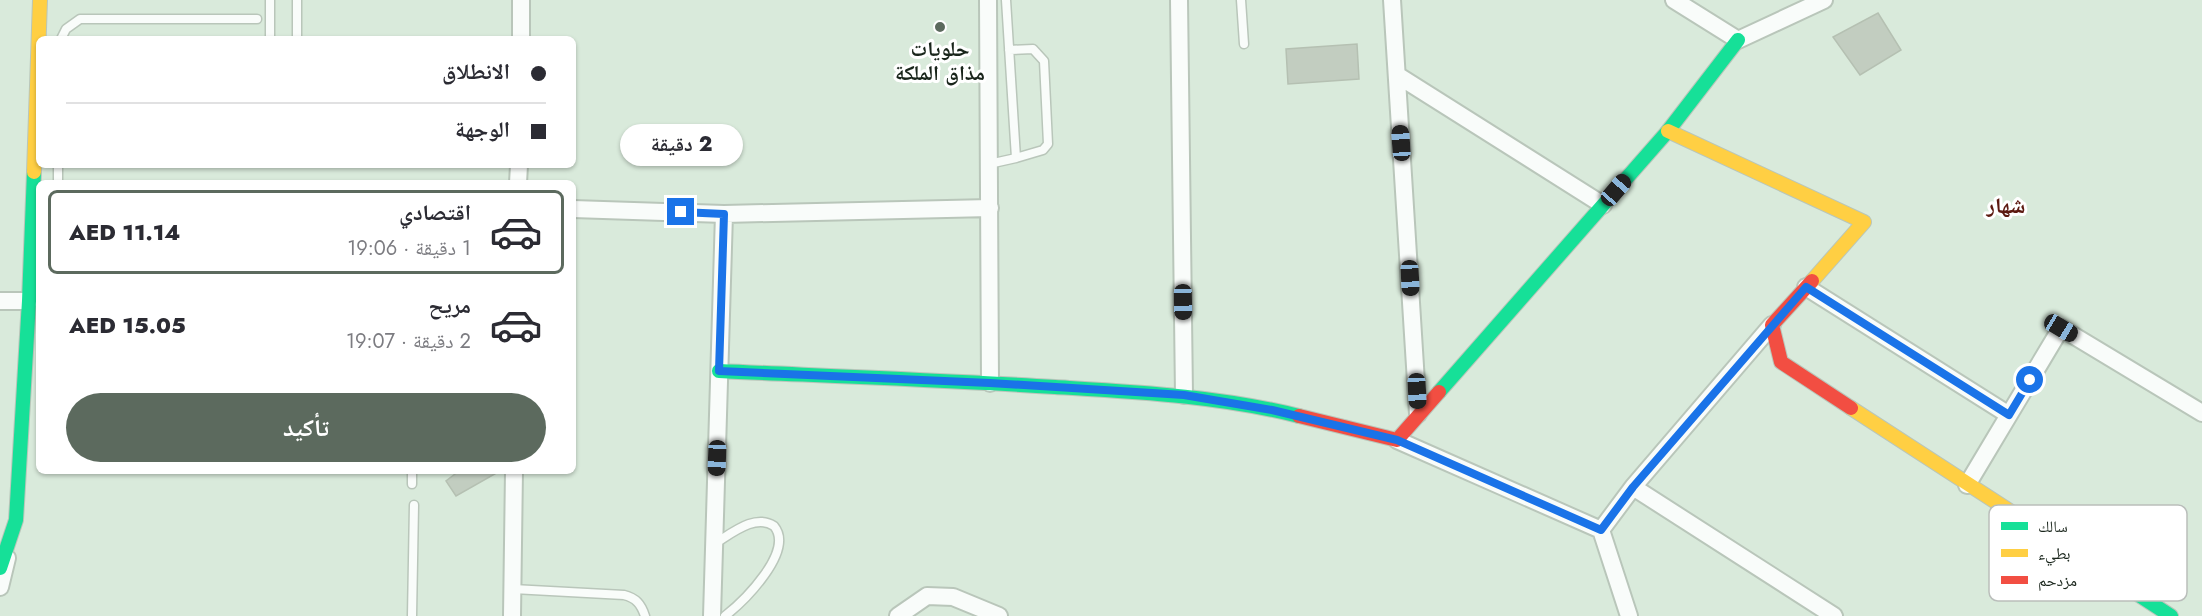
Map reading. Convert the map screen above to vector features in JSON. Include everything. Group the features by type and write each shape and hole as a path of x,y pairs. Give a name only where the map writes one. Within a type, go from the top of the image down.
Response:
{"street":[{"path":"38,36 39,0"},
{"path":"521,0 521,36"},
{"path":"988,0 990,383"},
{"path":"1179,0 1184,395"},
{"path":"1392,0 1418,414"},
{"path":"1674,0 1738,40"},
{"path":"1397,440 1668,131 1738,40 1824,0"},
{"path":"1397,75 1603,205"},
{"path":"0,586 16,520 29,301 36,90"},
{"path":"1601,530 1633,487 1864,222 1668,131"},
{"path":"576,209 724,214 990,208"},
{"path":"712,616 724,214"},
{"path":"1806,287 2009,415"},
{"path":"0,301 29,301"},
{"path":"1772,325 1781,362 1998,505"},
{"path":"1967,485 2061,328 2202,413"},
{"path":"719,371 990,383 1184,395 1272,410 1397,440 1601,530 1629,616"},
{"path":"512,616 514,474"},
{"path":"1633,487 1834,616"},
{"path":"0,568 16,520"},
{"path":"898,616 927,596 953,597 999,616"},
{"path":"2148,601 2171,616"}],"lane":[{"path":"270,0 270,36"},
{"path":"297,0 297,36"},
{"path":"1006,0 1016,158"},
{"path":"1241,0 1244,44"},
{"path":"62,36 66,29 80,19 257,19"},
{"path":"989,164 1043,150 1048,144 1044,61 1033,49 1009,50"},
{"path":"412,474 412,484"},
{"path":"412,616 414,505"},
{"path":"714,544 751,523 760,521 774,526 780,538 778,549 756,586 747,598 725,616"},
{"path":"513,590 624,595 637,600 645,616"}],"building":[{"path":"1878,13 1901,50 1860,75 1833,37"},
{"path":"1357,44 1359,79 1288,84 1286,49"},
{"path":"455,474 495,474 456,496 446,481"}],"traffic: fast":[{"path":"1439,392 1668,131 1738,40"},
{"path":"0,568 16,520 34,172"},
{"path":"719,371 971,382 1147,393 1208,399 1299,416"},
{"path":"2148,601 2171,616"}],"traffic: slow":[{"path":"39,36 40,0"},
{"path":"34,172 36,115"},
{"path":"1668,131 1864,222 1812,281"},
{"path":"1851,408 2001,505"}],"traffic: jam":[{"path":"1812,281 1772,325 1781,362 1851,408"},
{"path":"1299,416 1397,440 1439,392"}],"place":[{"name":"حلويات مذاق الملكة","path":"940,27"}],"district":[{"name":"شهار","path":"2006,205"}],"route":[{"path":"681,212 724,214 719,371 990,383 1184,395 1272,410 1397,440 1601,530 1633,487 1806,287 2009,415 2030,380"}]}
